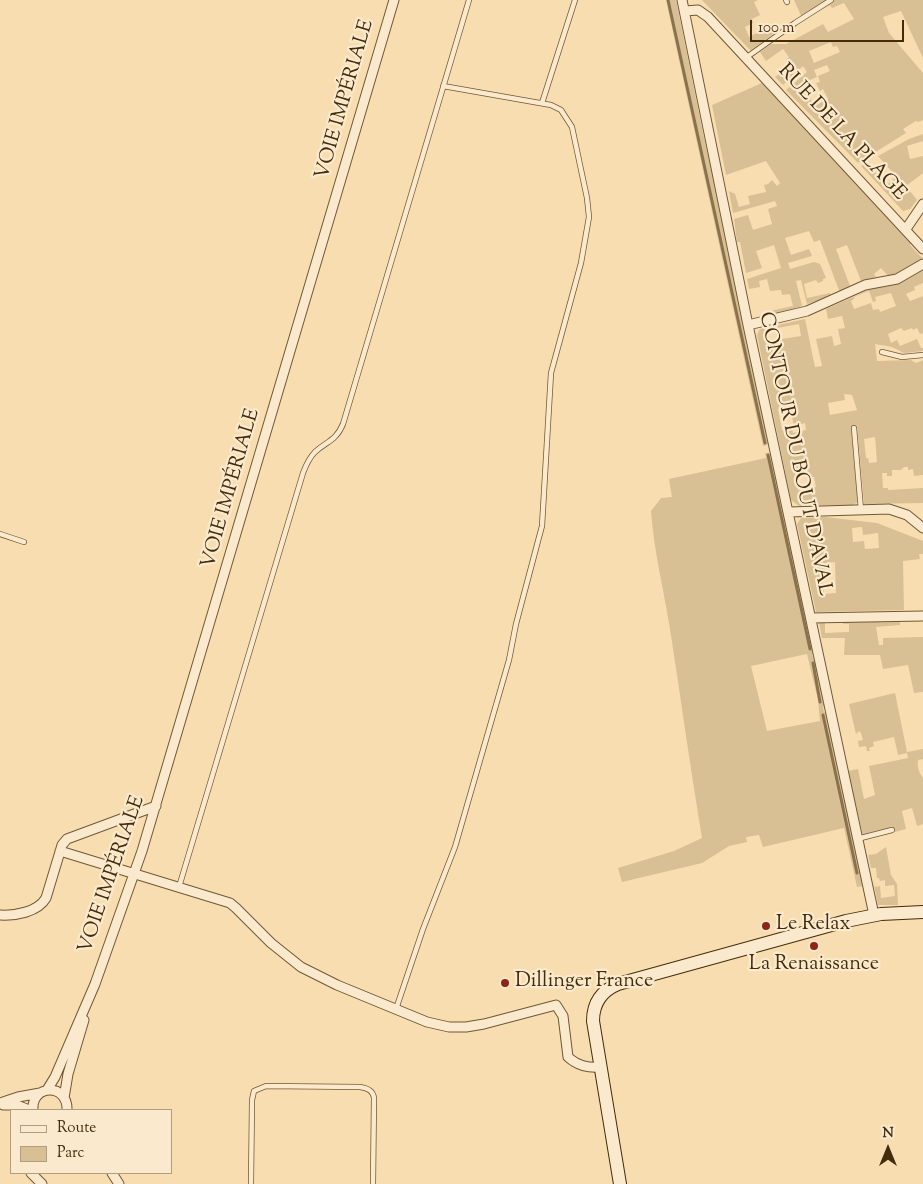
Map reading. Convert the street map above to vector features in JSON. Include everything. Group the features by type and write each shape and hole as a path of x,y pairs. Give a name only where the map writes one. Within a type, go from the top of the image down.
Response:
{"main road":[{"path":"620,1184 593,1021 598,999 610,987 788,937 874,916 923,912"}],"street":[{"name":"VOIE IMPÉRIALE","path":"31,1109 34,1100 44,1092 55,1077 94,984 135,873 394,0"},
{"name":"CONTOUR DU BOUT D'AVAL","path":"682,0 748,325 874,916"},
{"name":"RUE DE LA PLAGE","path":"685,11 698,10 705,14 747,57 923,249"},
{"path":"906,229 923,204"},
{"path":"748,325 806,312 865,285 897,279 923,264"},
{"path":"788,512 890,509 907,515 923,528"},
{"path":"811,618 923,616"},
{"path":"0,915 32,910 42,904 46,898 60,851 64,842 70,836 156,806"},
{"path":"60,851 135,873 234,906 271,943 301,966 337,985 433,1024 457,1027 484,1024 555,1004 560,1008 563,1016 568,1057 575,1063 585,1067 601,1067"},
{"name":"VOIE IMPÉRIALE","path":"67,1106 68,1074 94,984"},
{"path":"0,1104 18,1097 44,1092 58,1092 67,1106"},
{"path":"0,1104 17,1105 28,1109"}],"lane":[{"path":"179,887 303,473 310,458 319,449 333,440 343,424 469,0"},
{"path":"542,103 575,0"},
{"path":"747,57 830,0"},
{"path":"396,1009 423,929 455,847 509,660 516,624 542,526 551,373 581,264 589,217 587,198 572,127 561,110 542,103 443,86"},
{"path":"882,352 902,357 923,355"},
{"path":"854,428 861,510"},
{"path":"0,534 24,542"},
{"path":"857,839 892,830"},
{"path":"251,1184 252,1100 254,1091 266,1086 355,1087 370,1090 374,1098 372,1184"}],"green space":[{"path":"666,0 676,0 703,133 726,231 769,444 763,446"},
{"path":"702,0 758,0 754,2 760,15 752,19 753,23 745,27 749,37 766,28 767,30 771,28 774,33 751,51"},
{"path":"794,0 923,0 923,58 901,11 883,17 889,33 923,73 923,120 916,121 903,129 906,133 858,163 786,90 807,72 803,66 783,85 775,77 790,66 786,60 789,57 783,49 766,61 760,52 771,44 786,44 823,24 828,32 854,19 844,3 832,8 830,5 803,20","holes":["831,42 833,47 837,46 840,52 814,63 809,51","827,65 830,71 818,76 820,82 816,83 820,91 823,89 828,99 814,106 809,96 804,98 798,85 817,77 814,70"]},
{"path":"762,83 923,259 890,278 881,268 874,274 876,277 861,281 847,245 836,249 850,286 840,293 820,240 814,242 809,231 785,238 791,255 809,249 812,256 788,263 790,269 814,262 820,264 826,278 818,283 816,280 804,284 807,298 830,293 831,296 807,304 801,280 796,281 802,306 771,316 770,311 793,306 790,294 782,295 781,290 770,291 767,279 759,281 760,287 749,289 747,279 781,268 774,245 756,251 762,268 746,273 740,242 737,242 734,219 748,215 753,230 772,224 768,209 777,206 775,201 733,213 729,191 735,194 739,207 750,204 748,196 766,192 764,185 772,180 777,186 780,183 766,161 726,175 712,105"},
{"path":"923,134 923,141 907,146 910,159 923,156 923,173 906,186 917,200 910,209 903,211 861,166 867,163 887,185 896,176 878,156 909,139"},
{"path":"923,269 923,283 914,287 915,290 906,294 910,301 923,296 923,333 920,334 917,328 904,331 901,328 888,334 891,343 897,340 900,346 917,339 923,351 904,353 892,347 875,344 877,361 911,360 916,363 923,360 923,475 914,476 913,469 908,470 908,467 904,467 901,470 892,470 892,476 882,473 883,488 888,488 888,490 923,488 923,503 864,504 857,425 851,426 858,502 853,505 799,506 791,500 757,335 760,329 805,319 815,367 822,366 816,339 832,336 834,346 841,344 838,329 845,328 842,316 828,319 826,309 871,289 894,285","holes":["869,291 873,302 876,301 875,297 891,293 896,306 880,312 879,309 873,310 871,303 854,309 851,301 854,297","799,324 801,336 782,339 782,342 771,344 770,341 766,341 764,335 772,331 772,329","844,394 852,395 857,410 830,415 828,403 845,400","790,407 794,426 805,423 806,430 793,433 792,428 782,430 778,409","875,437 877,462 869,463 868,458 866,458 864,439","809,472 810,477 814,477 816,487 798,490 795,475"]},
{"path":"765,453 772,454 815,653 812,655 814,660 817,659 826,705 823,707 824,712 828,714 864,886 857,887 844,828 763,847 759,835 746,837 747,842 729,846 702,863 622,882 618,868 674,851 702,838 651,511 661,498 672,497 669,479 766,458","holes":["807,654 818,700 820,721 767,731 751,666"]},
{"path":"825,517 877,523 923,541 923,554 919,554 920,559 903,561 904,610 816,612 797,524 801,518","holes":["862,527 863,535 878,533 879,548 865,549 864,541 853,542 852,528","835,562 836,593 824,594 822,579 825,579 825,563"]},
{"path":"900,621 900,625 876,627 879,645 883,645 883,638 923,637 923,692 914,693 908,665 883,669 880,655 844,655 845,638 822,638 819,622 825,622 825,633 849,632 849,624 843,624 843,622"},
{"path":"895,693 907,752 923,749 923,759 918,760 918,763 920,774 923,778 923,824 917,826 912,808 902,811 906,829 864,840 848,771 858,769 864,799 875,795 869,766 908,758 907,753 898,755 894,737 873,742 874,746 869,748 870,751 867,751 866,746 859,747 858,741 863,740 859,731 856,734 849,704"},
{"path":"886,847 891,875 897,884 898,905 878,905 873,879 875,887 880,886 881,898 895,896 894,885 885,886 885,880 880,881 877,878 876,868 871,868 868,855 876,854"}],"waterway":[{"path":"668,0 765,443"},
{"path":"768,455 810,649"},
{"path":"813,663 820,702"},
{"path":"823,715 857,873"}],"place":[{"name":"Le Relax","path":"766,926"},
{"name":"La Renaissance","path":"814,946"},
{"name":"Dillinger France","path":"505,983"}]}
